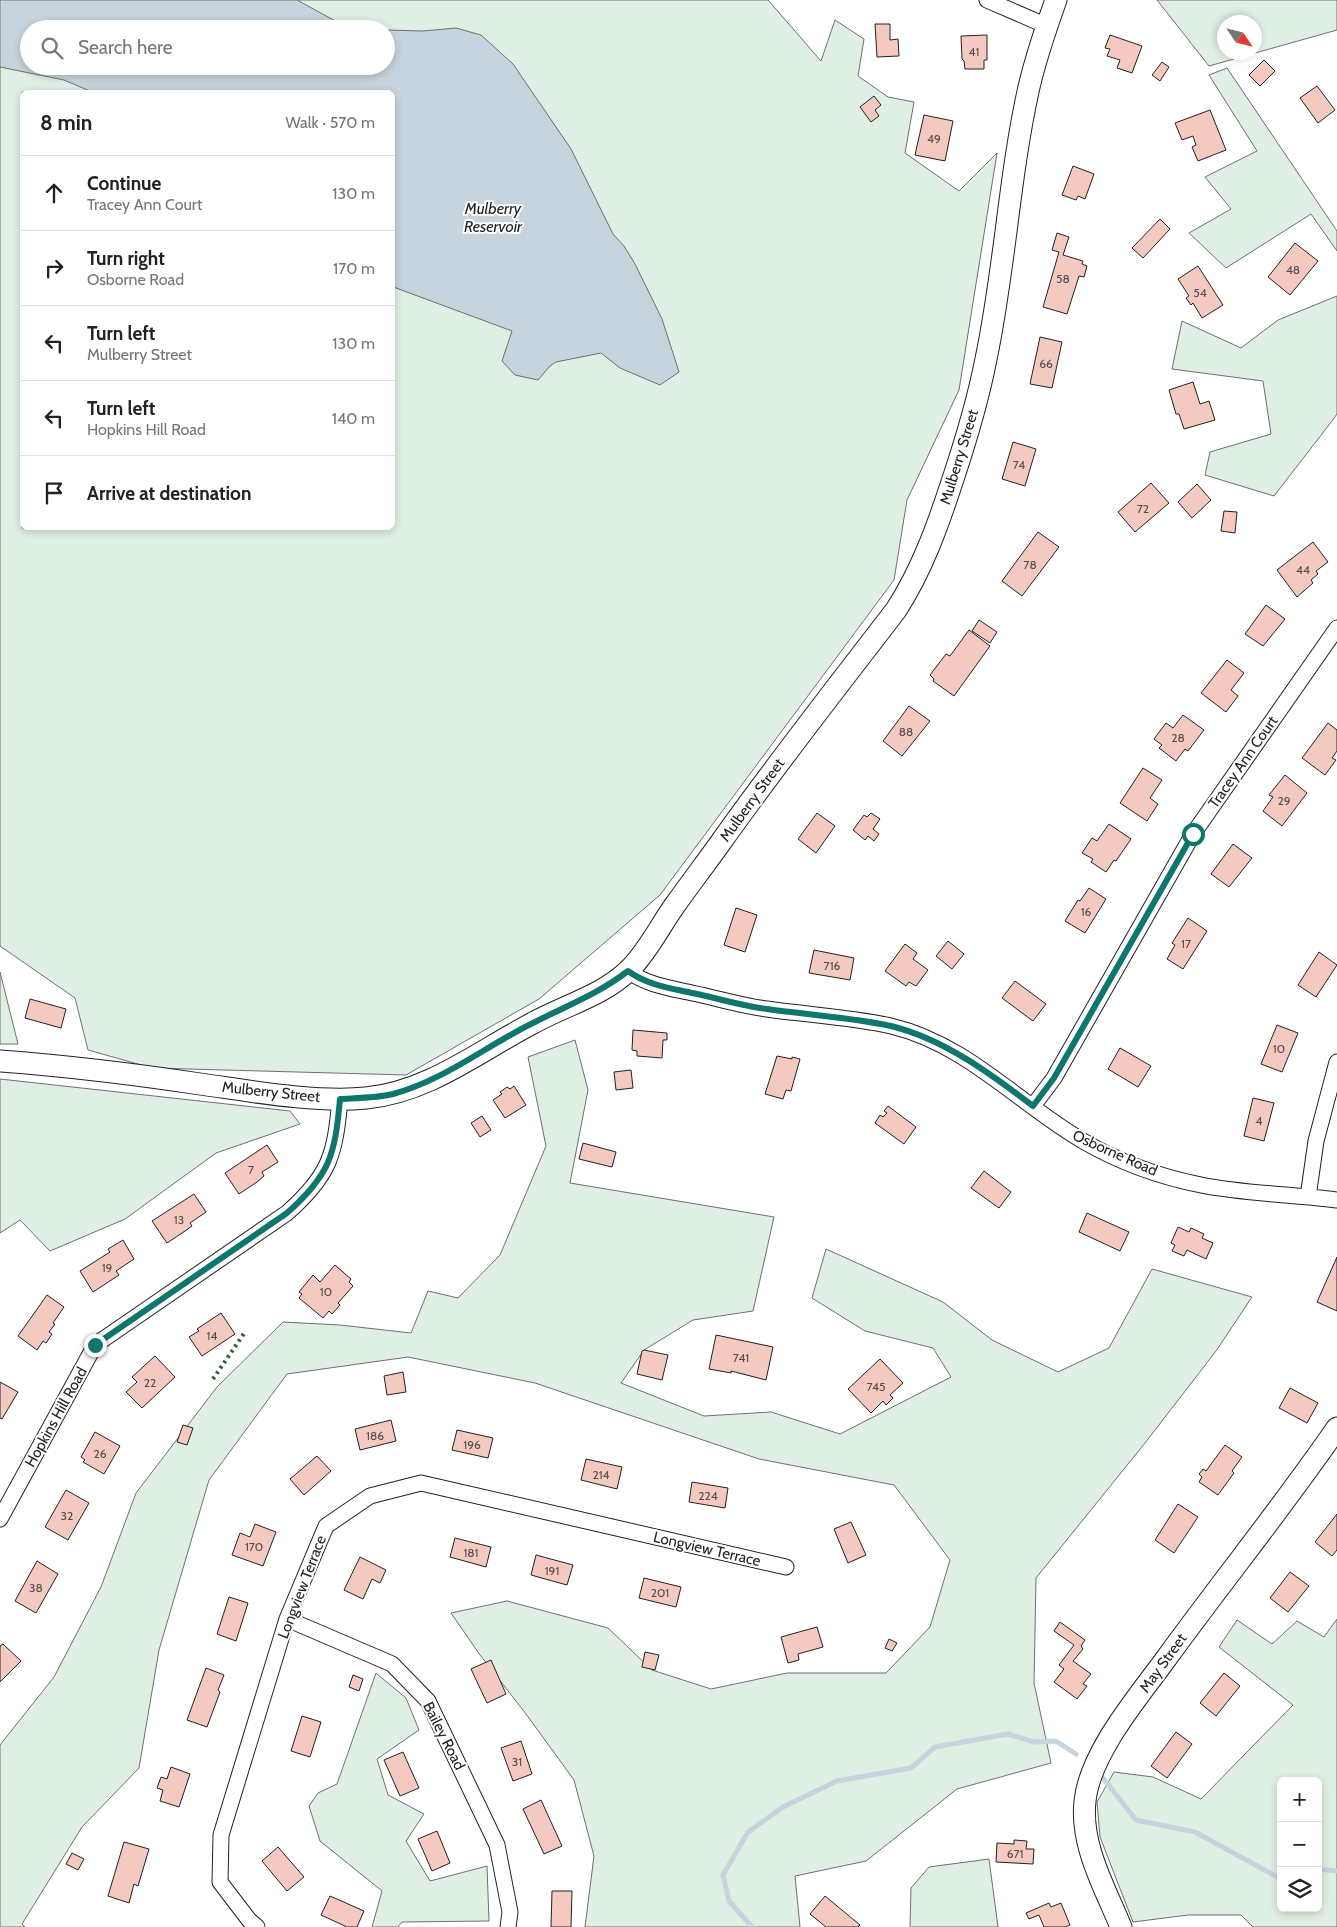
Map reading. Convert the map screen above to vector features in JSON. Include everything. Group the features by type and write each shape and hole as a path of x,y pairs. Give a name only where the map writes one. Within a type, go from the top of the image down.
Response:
{"street":[{"path":"987,0 1047,26"},
{"name":"Mulberry Street","path":"0,1061 103,1071 236,1089 340,1099 392,1094 455,1068 534,1022 610,985 628,971 641,957 767,777 896,610 912,585 926,554 962,451 982,376 995,307 1026,104 1056,0"},
{"name":"Tracey Ann Court","path":"1033,1106 1054,1078 1193,834 1337,628"},
{"name":"Osborne Road","path":"628,971 648,982 765,1009 837,1016 916,1034 951,1050 975,1065 1062,1128 1085,1142 1133,1165 1201,1185 1245,1192 1337,1200"},
{"path":"1308,1197 1316,1141 1337,1062"},
{"name":"Hopkins Hill Road","path":"0,1519 95,1345 287,1213 308,1194 326,1168 334,1148 340,1099"},
{"name":"May Street","path":"1121,1927 1096,1867 1086,1836 1084,1803 1091,1774 1100,1754 1146,1686 1337,1428"},
{"name":"Longview Terrace","path":"257,1927 249,1920 220,1882 221,1835 288,1620 326,1526 370,1496 421,1483 786,1567"},
{"name":"Bailey Road","path":"288,1620 392,1664 428,1701 497,1846 510,1912 508,1927"}],"green space":[{"path":"0,0 768,0 821,61 835,20 864,39 858,76 888,97 914,102 905,153 959,191 997,153 959,390 907,500 894,580 660,895 539,999 406,1075 152,1068 88,1050 75,998 0,946"},
{"path":"1157,0 1337,0 1337,30 1262,51 1262,15 1217,15 1217,60 1230,60 1209,66"},
{"path":"1227,68 1337,231 1337,251 1311,214 1226,268 1189,233 1231,209 1205,177 1257,151 1209,75"},
{"path":"1337,296 1337,414 1332,421 1274,496 1205,475 1210,452 1271,434 1263,381 1172,369 1182,321 1241,348 1278,320"},
{"path":"0,972 18,1044 0,1044"},
{"path":"575,1040 588,1090 570,1183 774,1217 753,1311 693,1320 644,1350 621,1383 704,1416 771,1412 840,1434 951,1377 933,1348 865,1331 812,1298 826,1249 943,1302 992,1340 1058,1372 1109,1348 1152,1269 1252,1297 1216,1351 1145,1443 1036,1578 1034,1683 1051,1763 957,1789 866,1861 795,1876 800,1927 585,1927 594,1856 574,1780 480,1655 451,1613 507,1601 608,1628 652,1670 711,1689 787,1673 886,1673 930,1627 950,1560 894,1485 759,1459 535,1383 408,1357 287,1374 209,1480 159,1650 139,1768 82,1827 22,1924 25,1927 0,1927 0,1745 54,1677 101,1587 136,1493 217,1387 283,1322 340,1325 411,1333 428,1291 458,1298 500,1255 546,1146 528,1057"},
{"path":"0,1079 290,1111 300,1124 216,1153 125,1219 50,1251 20,1220 0,1233"},
{"path":"1337,1619 1337,1927 1253,1927 1241,1915 1188,1915 1133,1922 1100,1837 1097,1802 1114,1772 1153,1777 1201,1799 1293,1705 1219,1647 1237,1620 1272,1644 1297,1621 1324,1637"},
{"path":"376,1673 406,1698 419,1730 377,1759 388,1795 424,1814 406,1841 430,1881 487,1866 489,1921 402,1922 398,1927 372,1927 382,1891 320,1841 309,1806 318,1793 337,1784"},
{"path":"989,1859 998,1927 910,1927 911,1888 929,1867"}],"water":[{"name":"Mulberry Reservoir","path":"0,0 297,0 334,20 20,20 20,71 0,67"},
{"name":"Mulberry Reservoir","path":"456,28 481,35 513,64 571,149 613,234 624,246 635,264 662,319 679,372 660,385 620,368 601,353 556,362 538,380 515,375 502,361 512,331 395,287 395,90 87,90 64,80 39,75 395,75 395,30 423,31"}],"building":[{"path":"875,24 890,24 890,40 898,39 899,56 877,57"},
{"path":"987,35 987,60 984,60 984,69 965,69 962,59 961,36"},
{"path":"1110,35 1142,46 1132,73 1117,68 1120,60 1107,56 1110,49 1105,48"},
{"path":"1264,60 1275,71 1260,86 1249,75"},
{"path":"1162,62 1169,67 1160,81 1152,75"},
{"path":"1317,86 1335,110 1318,123 1300,98"},
{"path":"874,96 881,105 875,110 879,116 871,122 860,107"},
{"path":"1210,110 1226,150 1198,161 1192,147 1196,145 1193,136 1182,140 1175,123"},
{"path":"924,115 953,121 945,161 915,155"},
{"path":"1073,166 1094,174 1085,199 1078,196 1076,200 1062,195"},
{"path":"1160,219 1170,229 1143,258 1132,248"},
{"path":"1057,233 1069,237 1063,255 1083,261 1082,264 1087,266 1084,277 1079,276 1067,314 1043,307 1059,252 1052,250"},
{"path":"1295,243 1318,261 1290,295 1268,277"},
{"path":"1198,266 1223,305 1202,318 1193,303 1191,305 1186,298 1189,296 1178,279"},
{"path":"1040,337 1062,342 1052,388 1030,384"},
{"path":"1193,382 1200,404 1209,401 1215,420 1184,429 1179,414 1176,414 1169,390"},
{"path":"1013,442 1036,449 1025,486 1002,479"},
{"path":"1151,483 1169,503 1135,532 1118,512"},
{"path":"1197,484 1211,500 1192,518 1178,502"},
{"path":"1224,511 1237,512 1235,533 1221,531"},
{"path":"1038,532 1059,547 1022,596 1002,581"},
{"path":"1313,542 1328,562 1316,571 1318,574 1311,580 1313,583 1297,597 1277,570"},
{"path":"1266,605 1285,619 1263,646 1245,634"},
{"path":"979,620 997,632 990,643 972,631"},
{"path":"969,630 990,646 954,696 933,681 934,679 930,675 946,654 950,656"},
{"path":"1227,660 1244,673 1231,690 1238,696 1226,712 1201,693"},
{"path":"909,706 930,721 902,756 883,741"},
{"path":"1183,715 1204,730 1188,751 1185,749 1176,761 1159,748 1162,745 1154,739 1166,723 1173,728"},
{"path":"1328,723 1337,730 1337,751 1332,758 1336,760 1325,775 1302,758"},
{"path":"1143,768 1162,780 1150,798 1158,804 1147,821 1120,803"},
{"path":"1285,775 1307,793 1282,826 1263,811 1273,797 1269,795"},
{"path":"817,813 835,826 816,853 798,839"},
{"path":"871,813 880,819 873,829 879,834 874,841 868,836 865,840 853,830 864,815 867,817"},
{"path":"1109,824 1131,839 1106,872 1091,862 1093,859 1082,853 1092,838 1097,841"},
{"path":"1233,844 1252,858 1229,887 1211,874"},
{"path":"1089,888 1106,899 1085,933 1065,921 1078,900 1080,901"},
{"path":"736,908 757,915 745,952 724,945"},
{"path":"1188,918 1207,931 1183,969 1167,959 1175,945 1172,943"},
{"path":"948,941 964,954 952,969 936,956"},
{"path":"905,944 917,953 913,959 928,970 916,986 909,982 906,986 885,971"},
{"path":"814,950 854,958 850,980 809,973"},
{"path":"1319,952 1337,965 1316,997 1298,985"},
{"path":"1015,981 1046,1004 1033,1021 1002,998"},
{"path":"30,999 66,1009 61,1028 25,1018"},
{"path":"1277,1025 1298,1033 1282,1072 1261,1064"},
{"path":"633,1030 667,1033 667,1040 663,1040 662,1058 637,1056 637,1051 632,1050"},
{"path":"1120,1048 1151,1066 1138,1087 1108,1069"},
{"path":"777,1056 800,1059 791,1091 786,1090 783,1099 765,1094"},
{"path":"631,1070 633,1088 616,1090 614,1072"},
{"path":"514,1086 526,1105 505,1118 493,1100 502,1094 500,1092 507,1087 510,1089"},
{"path":"1253,1098 1274,1103 1264,1141 1244,1136"},
{"path":"888,1106 916,1127 904,1144 875,1123 880,1115 883,1117 887,1113 884,1111"},
{"path":"482,1116 491,1130 480,1137 471,1123"},
{"path":"583,1143 616,1152 612,1167 579,1159"},
{"path":"267,1145 278,1162 262,1172 264,1176 239,1194 225,1173"},
{"path":"984,1171 1011,1192 999,1208 971,1188"},
{"path":"194,1194 206,1212 190,1223 192,1226 167,1243 152,1221"},
{"path":"1087,1213 1129,1232 1120,1251 1079,1232"},
{"path":"1178,1227 1189,1232 1191,1228 1204,1234 1202,1238 1213,1243 1206,1259 1187,1250 1184,1256 1172,1251 1175,1245 1171,1243"},
{"path":"123,1240 134,1259 116,1271 119,1275 93,1292 80,1271 110,1252 108,1249"},
{"path":"1337,1257 1337,1311 1317,1302"},
{"path":"335,1265 351,1279 349,1282 353,1286 338,1303 340,1305 332,1314 329,1311 323,1318 299,1298 302,1294 299,1292 313,1275 320,1282"},
{"path":"47,1295 64,1307 49,1332 52,1334 46,1343 43,1341 37,1350 18,1336"},
{"path":"221,1313 235,1334 202,1356 189,1337 199,1331 197,1329"},
{"path":"716,1335 773,1347 766,1380 731,1371 731,1373 709,1369"},
{"path":"642,1351 668,1355 662,1380 637,1374"},
{"path":"155,1356 175,1377 142,1408 126,1392 137,1382 132,1377"},
{"path":"880,1359 903,1383 890,1395 893,1398 886,1405 883,1401 871,1413 848,1389"},
{"path":"403,1372 406,1392 387,1395 384,1376"},
{"path":"0,1382 18,1392 2,1419 0,1418"},
{"path":"1290,1388 1318,1403 1307,1423 1279,1408"},
{"path":"391,1420 396,1441 360,1450 355,1429"},
{"path":"183,1425 193,1428 187,1445 177,1442"},
{"path":"457,1430 493,1438 488,1458 452,1450"},
{"path":"95,1432 120,1446 104,1474 83,1462 85,1460 81,1457"},
{"path":"1225,1445 1242,1457 1232,1471 1234,1473 1218,1495 1199,1482 1202,1477 1199,1474 1203,1469 1206,1471"},
{"path":"317,1456 331,1471 304,1495 290,1479"},
{"path":"586,1459 622,1467 617,1489 581,1480"},
{"path":"692,1482 728,1488 725,1508 689,1502"},
{"path":"66,1490 89,1503 68,1540 45,1527"},
{"path":"1178,1504 1198,1517 1174,1553 1155,1540"},
{"path":"1337,1514 1337,1550 1332,1556 1315,1542"},
{"path":"851,1522 866,1555 848,1563 834,1529"},
{"path":"255,1524 276,1532 263,1566 232,1555 240,1533 250,1537"},
{"path":"455,1538 491,1547 486,1567 450,1557"},
{"path":"536,1555 573,1565 567,1585 531,1575"},
{"path":"360,1557 386,1570 380,1583 372,1579 363,1599 344,1590"},
{"path":"37,1561 58,1574 36,1613 15,1601"},
{"path":"1290,1572 1309,1586 1288,1612 1270,1598"},
{"path":"644,1578 681,1587 676,1607 639,1598"},
{"path":"229,1597 248,1603 236,1641 217,1634"},
{"path":"1060,1622 1085,1640 1081,1646 1083,1649 1073,1661 1091,1674 1083,1684 1087,1686 1077,1699 1054,1682 1064,1669 1059,1665 1074,1645 1054,1631"},
{"path":"817,1627 823,1647 798,1654 799,1660 788,1663 781,1637"},
{"path":"889,1639 897,1643 892,1651 885,1648"},
{"path":"3,1644 21,1661 0,1682 0,1646"},
{"path":"645,1652 659,1655 655,1670 642,1667"},
{"path":"491,1660 506,1694 487,1703 471,1669"},
{"path":"206,1668 224,1675 207,1727 187,1720"},
{"path":"1224,1673 1240,1686 1216,1716 1200,1703"},
{"path":"353,1675 363,1679 359,1691 349,1687"},
{"path":"302,1716 321,1722 310,1757 291,1751"},
{"path":"1176,1732 1192,1744 1167,1778 1151,1766"},
{"path":"521,1741 532,1774 513,1781 501,1748"},
{"path":"403,1752 419,1788 400,1796 384,1760"},
{"path":"171,1767 190,1774 179,1807 160,1801 163,1790 157,1788 161,1777 167,1779"},
{"path":"541,1800 562,1846 544,1854 523,1809"},
{"path":"437,1831 450,1863 432,1871 418,1839"},
{"path":"1014,1840 1027,1841 1026,1849 1034,1849 1033,1864 996,1862 997,1843 1014,1844"},
{"path":"124,1842 149,1849 138,1886 134,1884 129,1903 108,1896"},
{"path":"278,1847 304,1877 287,1891 262,1861"},
{"path":"72,1853 84,1859 78,1870 66,1864"},
{"path":"552,1891 572,1891 571,1927 551,1927"},
{"path":"330,1896 364,1911 357,1927 347,1927 321,1915"},
{"path":"825,1896 860,1925 858,1927 826,1927 810,1914"},
{"path":"1049,1903 1051,1907 1061,1903 1070,1925 1065,1927 1044,1927 1039,1915 1029,1919 1026,1913"}],"waterway":[{"path":"752,1927 729,1901 723,1875 748,1832 783,1807 837,1781 911,1768 935,1747 1008,1734 1034,1742 1056,1741 1076,1754"},
{"path":"1103,1778 1136,1820 1195,1832 1277,1877"},
{"path":"1322,1869 1337,1871"}],"hedge":[{"path":"213,1379 245,1332"}],"route":[{"path":"95,1345 287,1213 308,1194 326,1168 334,1148 340,1099 392,1094 420,1084 455,1068 534,1022 610,985 628,971 648,982 765,1009 837,1016 916,1034 951,1050 991,1075 1033,1106 1054,1078 1193,834"}]}
